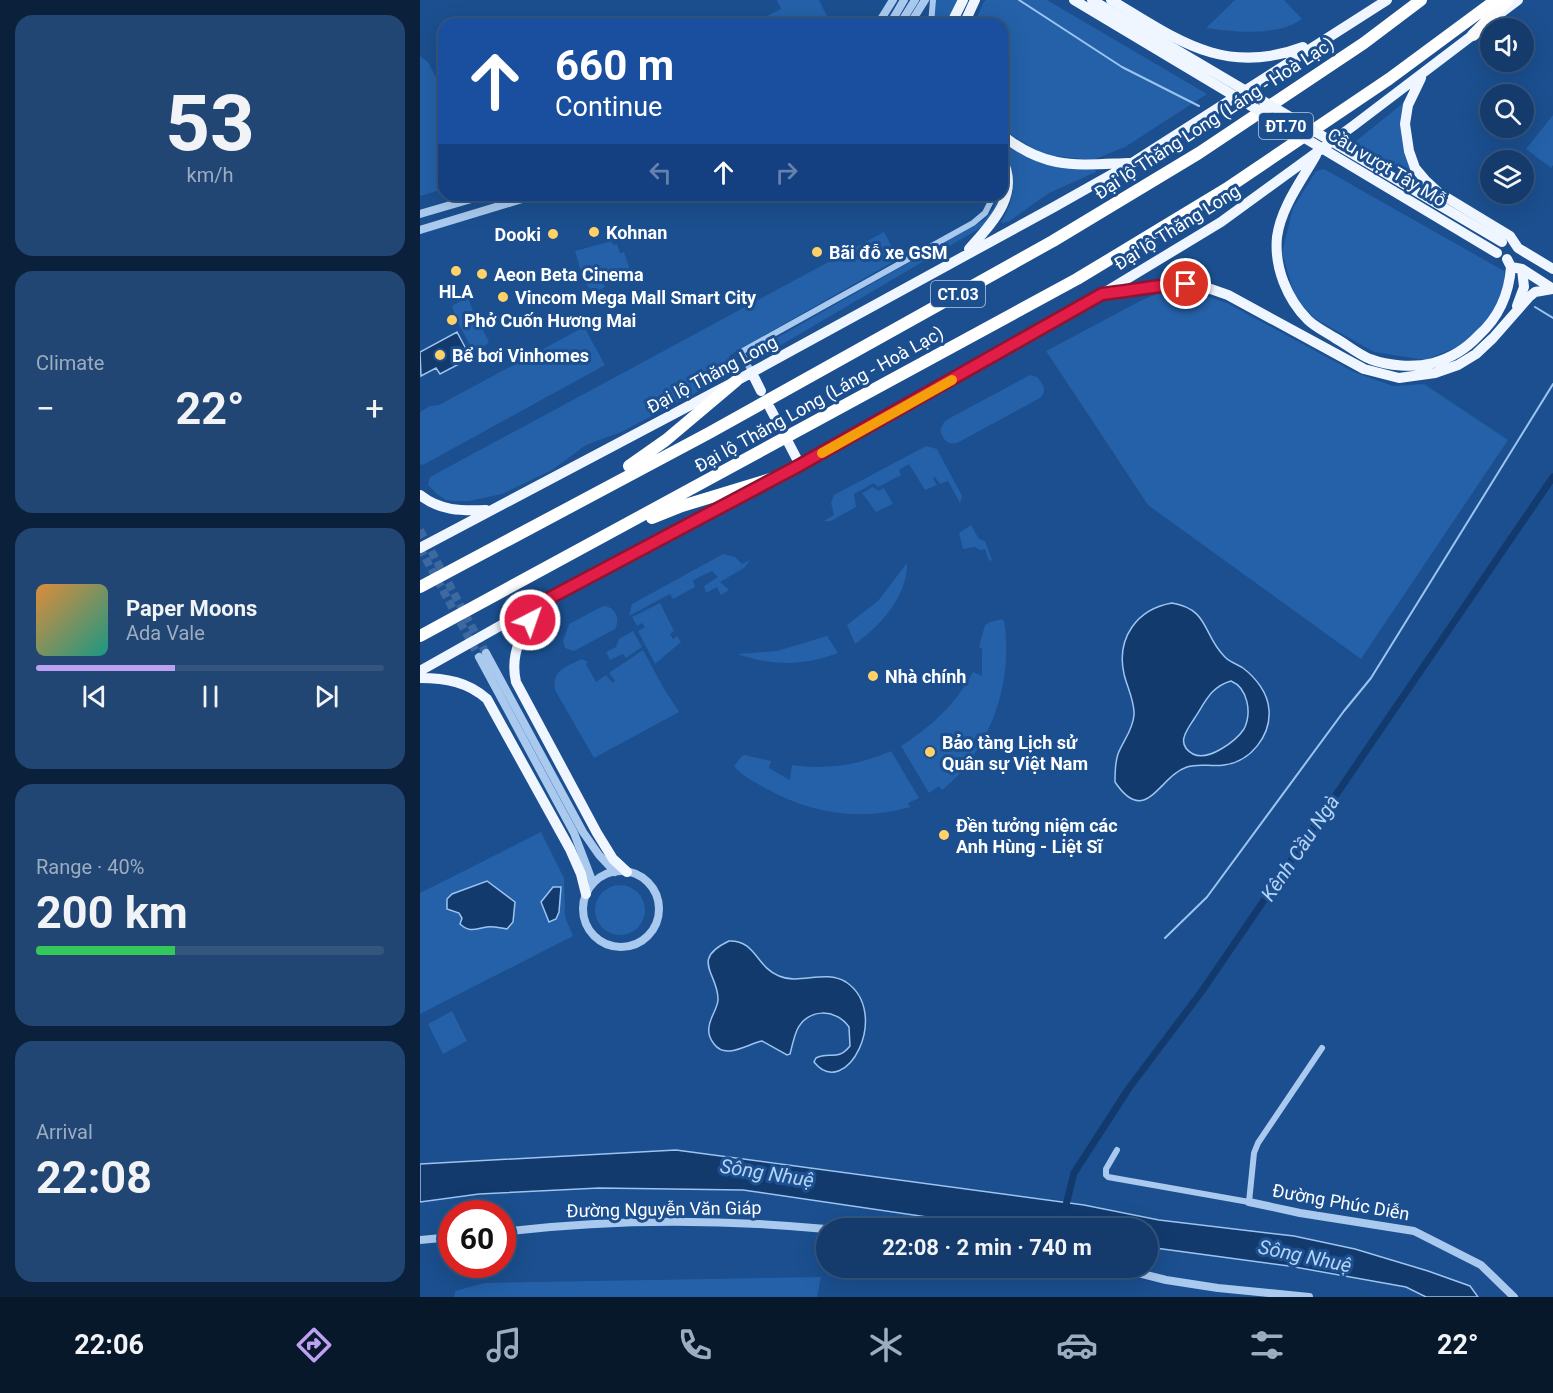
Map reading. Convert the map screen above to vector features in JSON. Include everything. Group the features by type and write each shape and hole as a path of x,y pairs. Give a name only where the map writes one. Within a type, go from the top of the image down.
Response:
{"highway":[{"name":"Đại lộ Thăng Long (Láng - Hoà Lạc)","path":"420,587 709,433 1053,241 1199,153 1364,43 1421,0"},
{"name":"Đại lộ Thăng Long (Láng - Hoà Lạc)","path":"420,636 1077,279 1226,189 1389,79 1496,0"},
{"path":"1473,35 1508,0"},
{"path":"476,557 512,531 640,460 736,381"},
{"path":"537,573 587,553 640,522 682,506 777,477"}],"main road":[{"path":"954,18 963,0"},
{"path":"967,18 975,0"},
{"name":"Cầu vượt Tây Mỗ","path":"1074,0 1497,253 1513,265"},
{"name":"Cầu vượt Tây Mỗ","path":"1092,0 1502,242 1516,248"},
{"path":"1111,0 1187,45 1214,54 1254,59 1284,54 1323,40"},
{"name":"Đại lộ Thăng Long","path":"420,548 752,373 1132,163 1387,0"},
{"name":"Đại lộ Thăng Long","path":"420,671 546,600 800,465 1102,294 1221,222 1422,75 1518,0"},
{"path":"1422,75 1408,105 1405,124 1409,151 1415,168 1439,193 1510,236 1516,248 1509,252 1524,287 1514,312"},
{"path":"1008,139 1024,150 1052,162 1078,165 1132,163"},
{"path":"1319,151 1283,215 1277,238 1278,262 1282,280 1309,322 1369,358 1407,366 1431,364 1452,357 1468,347 1501,310 1513,265"},
{"path":"963,256 994,222 1004,201"},
{"name":"ĐT.70","path":"1516,248 1524,250 1528,255 1553,269"},
{"path":"1513,265 1527,265 1528,255"},
{"name":"ĐT.70","path":"1513,265 1553,289"},
{"path":"1102,294 1160,285 1186,284 1208,288 1228,295 1364,369 1399,378 1435,373 1458,365 1476,354 1493,338 1514,312 1535,292 1553,289"},
{"path":"752,373 761,391"},
{"path":"770,408 779,425"},
{"path":"786,440 800,465"},
{"path":"420,495 434,505 447,509 489,510"},
{"path":"546,600 530,620 518,644 514,664 516,682 601,839 613,859 627,872"},
{"path":"420,678 446,679 462,683 475,688 487,699 570,849 581,874 586,894"}],"street":[{"path":"882,18 893,0"},
{"path":"894,18 904,0"},
{"path":"904,18 915,0"},
{"path":"914,18 925,0"},
{"path":"932,18 933,0"},
{"path":"420,214 464,201"},
{"path":"420,230 515,201"},
{"path":"752,373 741,352 973,223 985,213 991,201"},
{"path":"447,206 451,220"},
{"path":"593,883 574,833 483,655 584,832 599,855 615,872"},
{"path":"615,872 627,872 639,876 649,884 657,900 658,919 644,940 632,946 620,948 597,939 588,930 583,918 583,906 586,894 593,883 615,872"},
{"path":"1117,1150 1106,1169 1108,1177 1249,1202 1254,1153 1258,1143 1322,1048"},
{"name":"Đường Phúc Diễn","path":"1249,1202 1300,1213 1414,1231 1481,1265 1514,1297"},
{"name":"Đường Nguyễn Văn Giáp","path":"516,1231 661,1223 774,1224 816,1228"},
{"path":"420,1240 438,1239"},
{"path":"1158,1278 1218,1288 1309,1297"}],"shaded area":[{"path":"777,0 819,0 828,18 763,18 781,9"},
{"path":"936,0 958,0 948,18 934,18"},
{"path":"986,0 1047,0 1207,94 1125,147 1093,160 1044,155 1008,133 1008,18 977,18"},
{"path":"1235,0 1284,0 1302,19 1281,29 1268,31 1242,32 1206,28"},
{"path":"420,56 428,62 438,81 438,191 420,196"},
{"path":"1407,100 1405,153 1415,179 1355,142"},
{"path":"1553,115 1553,165 1551,168 1534,155 1534,150 1526,149"},
{"path":"1008,145 1036,160 1095,169 1096,172 1049,193 1008,222 1002,223 1011,201 1013,187"},
{"path":"1324,169 1504,271 1506,281 1493,315 1462,345 1425,360 1374,352 1314,318 1295,297 1282,253 1293,208 1316,171"},
{"path":"996,201 999,201 987,224 752,362 750,353 984,220"},
{"path":"884,232 898,259 729,356 728,361 735,372 621,432 586,445 552,470 502,494 469,501 454,501 446,500 428,485 430,477"},
{"path":"612,241 613,245 617,244 620,253 624,252 631,273 615,281 613,277 602,282 605,287 593,293 586,284 588,282 580,268 575,251"},
{"path":"1164,292 1196,293 1227,303 1354,372 1393,386 1424,384 1508,440 1361,659 1148,505 1046,351 1146,298"},
{"path":"468,297 489,342 482,348 479,345 472,349 456,319 452,306"},
{"path":"584,327 605,365 423,465 420,464 420,412 430,406 439,405"},
{"path":"1030,375 1037,377 1043,385 1044,393 1040,398 957,443 944,439 940,430 948,419"},
{"path":"926,446 937,449 962,496 960,503 948,481 940,484 935,477 933,478 937,485 925,490 909,464 899,470 901,475 878,487 874,483 854,494 856,507 831,521 824,521 834,515 831,503 834,495"},
{"path":"873,487 878,491 884,488 893,504 876,512 862,493"},
{"path":"971,525 979,539 985,541 992,560 989,561 985,549 980,550 975,547 963,549 959,533"},
{"path":"723,554 735,557 742,564 750,560 744,568 720,582 729,590 721,595 717,587 706,593 704,586 718,577 712,571 693,580 695,587 673,599 670,594 629,616 632,604"},
{"path":"907,563 903,587 891,609 855,644 847,625 878,601"},
{"path":"660,603 674,631 670,634 673,639 677,636 681,642 655,664 638,631 645,627 642,623 637,626 632,617"},
{"path":"603,606 611,608 616,614 615,629 574,651 565,648 563,641 569,624"},
{"path":"1003,619 1006,636 1006,666 1003,686 990,726 970,761 957,777 942,790 939,786 929,793 901,746 942,714 959,694 973,672 982,676 982,649 979,647 985,625"},
{"path":"633,631 642,647 626,658 623,654 610,660 606,652 616,647 619,639"},
{"path":"827,636 838,653 813,660 775,662 737,654 777,651"},
{"path":"643,650 679,712 594,758 555,690 555,678 561,670 582,659 588,662 586,664 596,682 606,675 613,683 615,681 609,673"},
{"path":"891,751 919,798 908,803 910,807 872,814 835,812 799,804 756,783 734,766 745,755 771,761 769,768 790,780 792,765 818,767 843,765 867,760"},
{"path":"541,832 564,878 565,917 573,936 420,1014 420,893"},
{"path":"625,885 638,892 644,900 644,920 638,928 630,934 615,935 602,928 596,920 595,905 602,892 610,886"},
{"path":"452,1011 467,1041 443,1054 428,1024"},
{"path":"821,1278 817,1297 454,1297 455,1291 485,1283"}],"water":[{"name":"Bể bơi Vinhomes","path":"457,332 467,351 455,358 459,364 440,374 436,368 421,376 420,352"},
{"path":"1172,603 1184,606 1199,617 1224,656 1243,668 1257,681 1268,704 1269,720 1257,746 1242,759 1224,765 1187,767 1177,772 1152,795 1144,800 1135,800 1126,795 1115,782 1117,757 1130,731 1134,715 1124,674 1123,649 1132,627 1139,619 1160,606","holes":["1231,681 1237,684 1247,702 1248,716 1244,729 1235,739 1214,753 1199,756 1193,754 1185,746 1184,741 1188,728 1213,691"]},
{"path":"487,881 515,902 513,922 507,929 487,927 467,929 460,924 462,918 459,913 447,909 447,899 452,894"},
{"path":"553,887 561,887 559,912 556,919 549,922 541,902"},
{"path":"729,941 738,942 751,949 765,967 779,976 795,979 830,977 846,982 859,996 865,1013 865,1031 859,1049 850,1062 839,1071 826,1071 814,1062 821,1056 841,1054 850,1046 849,1027 837,1016 822,1013 814,1014 802,1023 796,1033 790,1054 787,1055 762,1041 731,1051 719,1049 714,1044 709,1029 718,1000 708,961 717,948"},
{"name":"Sông Nhuệ","path":"676,1150 1084,1205 1149,1218 934,1218 743,1190 599,1188 479,1194 420,1202 420,1164"},
{"name":"Sông Nhuệ","path":"1158,1220 1294,1236 1355,1249 1470,1286 1478,1297 1426,1297 1406,1287 1289,1266 1158,1248"}],"waterway":[{"path":"1019,0 1122,67 1199,106"},
{"path":"1535,307 1553,318"},
{"path":"1165,938 1207,897 1344,711 1371,678 1553,384"},
{"name":"Kênh Cầu Ngà","path":"1065,1209 1074,1173 1129,1088 1202,991 1553,477"}],"tunnel":[{"path":"420,530 486,653"},
{"path":"420,548 479,657"}],"slow traffic":[{"path":"822,453 952,380"}],"place":[{"name":"Kohnan","path":"594,232"},
{"name":"Dooki","path":"553,234"},
{"name":"Bãi đỗ xe GSM","path":"817,252"},
{"name":"HLA","path":"456,271"},
{"name":"Aeon Beta Cinema","path":"482,274"},
{"name":"Vincom Mega Mall Smart City","path":"503,297"},
{"name":"Phở Cuốn Hương Mai","path":"452,320"},
{"name":"Bể bơi Vinhomes","path":"440,355"},
{"name":"Nhà chính","path":"873,676"},
{"name":"Bảo tàng Lịch sử Quân sự Việt Nam","path":"930,752"},
{"name":"Đền tưởng niệm các Anh Hùng - Liệt Sĩ","path":"944,835"}],"route":[{"path":"530,620 546,600 800,465 1102,294 1160,285 1186,284"}]}
